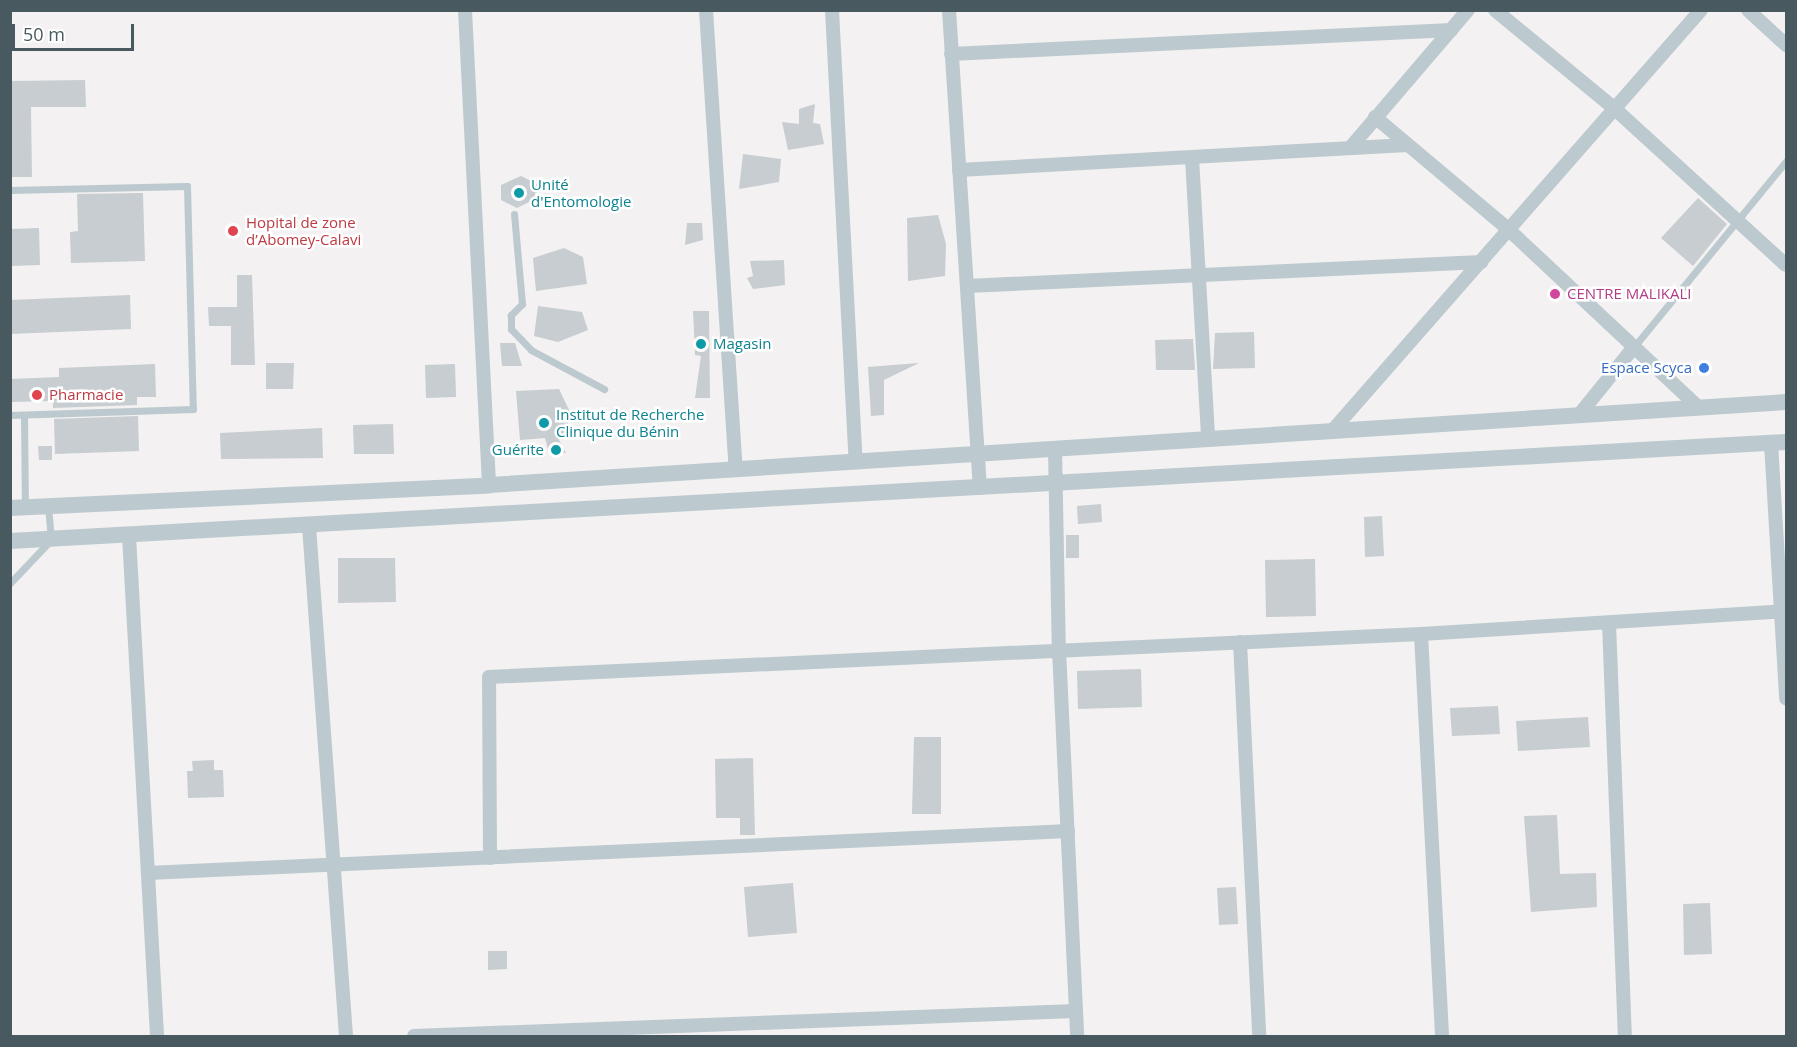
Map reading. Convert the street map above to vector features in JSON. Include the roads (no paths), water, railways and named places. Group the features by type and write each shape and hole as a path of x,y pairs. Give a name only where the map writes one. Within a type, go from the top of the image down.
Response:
{"street":[{"path":"465,10 489,485"},
{"path":"706,10 736,469"},
{"path":"832,10 856,462"},
{"path":"949,10 980,488"},
{"path":"1350,148 1468,10"},
{"path":"1495,10 1615,109 1786,265"},
{"path":"1332,431 1701,10"},
{"path":"1748,10 1786,45"},
{"path":"951,54 1451,30"},
{"path":"1375,117 1509,230 1699,408"},
{"path":"959,170 1407,145"},
{"path":"1192,158 1208,439"},
{"path":"967,286 1481,262"},
{"path":"1578,415 1633,348"},
{"path":"18,508 489,485 1786,402"},
{"path":"10,541 1779,442 1786,699"},
{"path":"1055,449 1059,650 1077,1036"},
{"path":"309,526 346,1036"},
{"path":"129,536 157,1036"},
{"path":"490,858 489,677 1421,634 1782,611"},
{"path":"1610,623 1625,1036"},
{"path":"1421,634 1442,1036"},
{"path":"1240,642 1259,1036"},
{"path":"148,873 1068,831"},
{"path":"414,1036 1076,1011"}],"lane":[{"path":"1633,348 1786,161"},
{"path":"10,190 188,188 192,411 10,415"},
{"path":"514,214 522,304 511,315 511,328 531,350 604,389"},
{"path":"18,508 24,415"},
{"path":"10,583 51,540 48,506"}],"place":[{"name":"Unité d'Entomologie","path":"519,193"},
{"name":"Hopital de zone d’Abomey-Calavi","path":"233,231"},
{"name":"CENTRE MALIKALI","path":"1555,294"},
{"name":"Magasin","path":"701,344"},
{"name":"Espace Scyca","path":"1704,368"},
{"name":"Pharmacie","path":"37,395"},
{"name":"Institut de Recherche Clinique du Bénin","path":"544,423"},
{"name":"Guérite","path":"556,450"}]}
